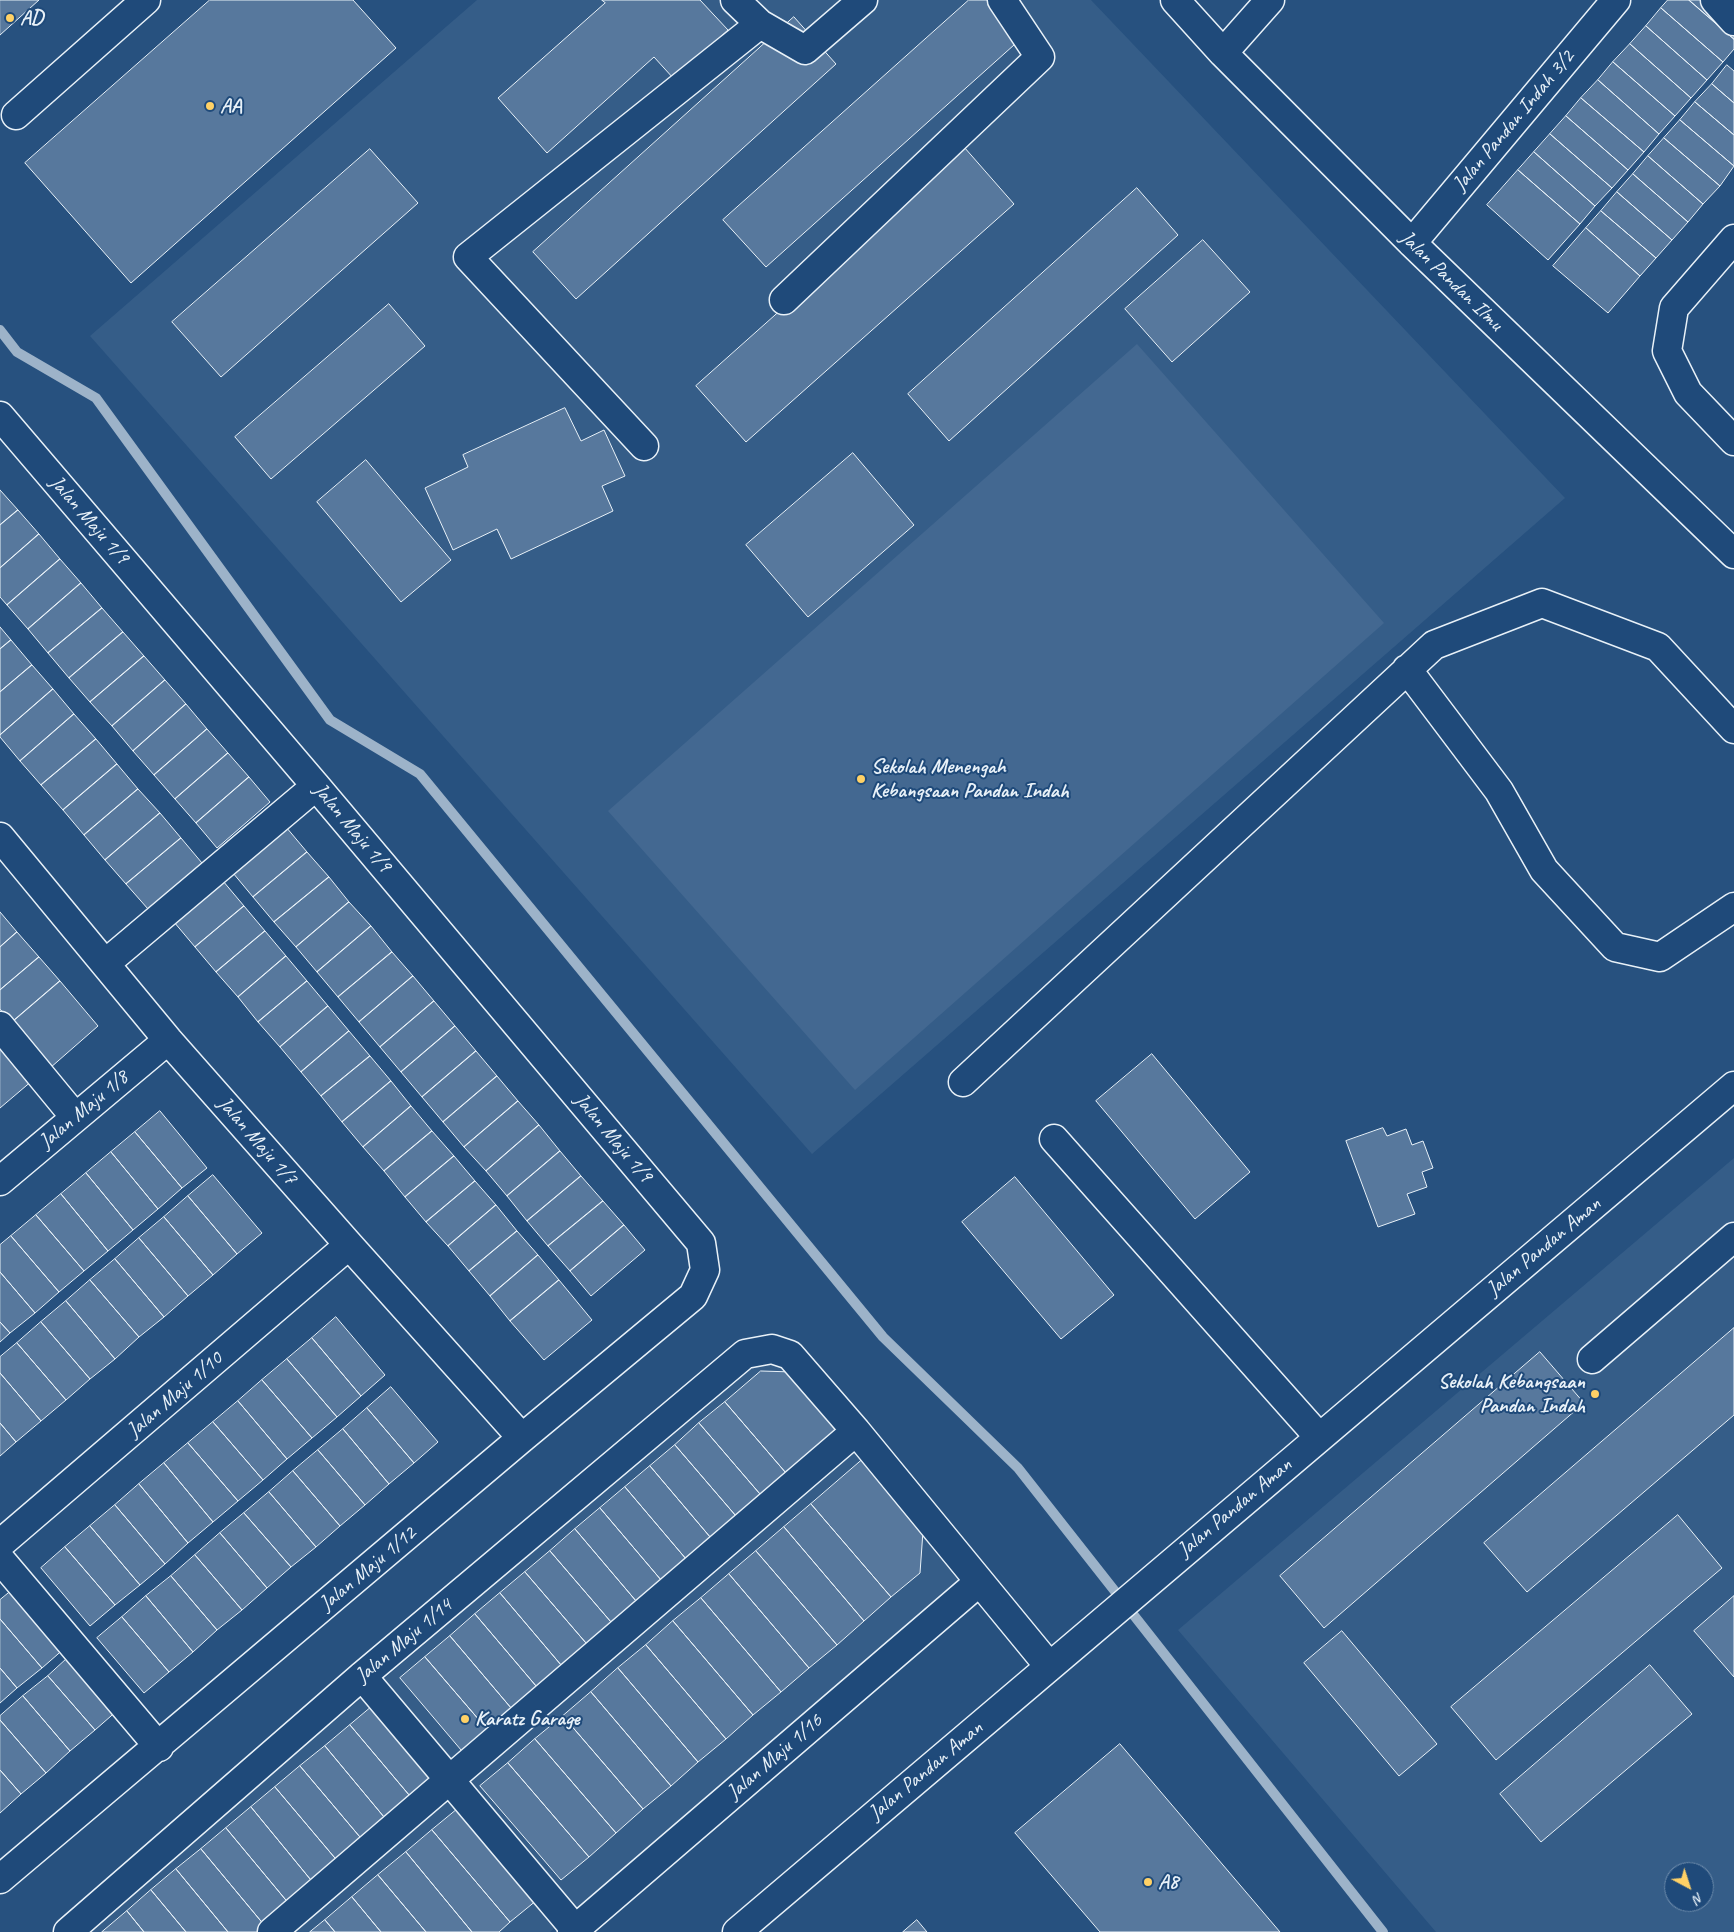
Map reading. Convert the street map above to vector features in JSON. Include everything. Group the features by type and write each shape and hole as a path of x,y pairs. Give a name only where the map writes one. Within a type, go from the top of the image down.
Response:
{"street":[{"path":"16,115 146,0"},
{"path":"735,0 760,24 805,50 863,0"},
{"path":"784,300 1040,57 1002,0"},
{"name":"Jalan Pandan Ilmu","path":"1175,0 1223,53 1412,243 1734,554"},
{"path":"1223,53 1270,0"},
{"name":"Jalan Pandan Indah 3/2","path":"1412,243 1616,0"},
{"path":"1715,0 1734,21"},
{"path":"644,446 468,257 760,24"},
{"path":"1734,239 1674,308 1667,351 1688,392 1734,441"},
{"name":"Jalan Maju 1/9","path":"0,416 316,786 701,1243"},
{"path":"963,1082 1434,645 1542,603 1658,647 1734,729"},
{"path":"1407,669 1499,791 1544,870 1615,947 1660,957 1734,908"},
{"path":"106,963 316,786"},
{"name":"Jalan Maju 1/7","path":"0,837 168,1040 522,1438"},
{"path":"0,1026 75,1117"},
{"name":"Jalan Maju 1/8","path":"0,1181 168,1040"},
{"name":"Jalan Pandan Aman","path":"737,1932 1734,1086"},
{"path":"1054,1139 1319,1437"},
{"path":"1592,1359 1734,1237"},
{"name":"Jalan Maju 1/12","path":"0,1880 522,1438 693,1296 705,1270 701,1243"},
{"name":"Jalan Maju 1/10","path":"0,1544 349,1245"},
{"name":"Jalan Maju 1/14","path":"68,1932 362,1676 745,1354 772,1348 790,1355 856,1431"},
{"path":"272,1932 856,1431 1049,1666"},
{"path":"0,1559 159,1747"},
{"name":"Jalan Maju 1/16","path":"573,1931 979,1582"},
{"path":"362,1676 573,1931"}],"shaded area":[{"name":"Sekolah Menengah Kebangsaan Pandan Indah","path":"477,0 1091,0 1565,498 812,1154 90,336"},
{"path":"1137,344 1384,623 855,1090 608,811"},
{"name":"Sekolah Kebangsaan Pandan Indah","path":"1734,1158 1734,1932 1436,1932 1178,1630"},
{"path":"770,1361 780,1363 963,1581 550,1932 87,1932 748,1368"}],"building":[{"name":"AD","path":"0,0 39,0 0,35"},
{"name":"AA","path":"210,0 353,0 396,48 131,283 25,163"},
{"path":"602,0 700,0 728,30 674,79 654,57 547,153 498,98 605,3"},
{"path":"969,0 992,0 1024,36 766,267 723,220"},
{"path":"1668,0 1689,0 1734,39 1734,49 1723,62 1661,8"},
{"path":"1689,0 1725,0 1734,8 1734,39"},
{"path":"1661,8 1723,62 1707,80 1646,26"},
{"path":"794,17 836,64 576,299 533,252"},
{"path":"1646,26 1707,80 1691,98 1630,44"},
{"path":"1630,44 1691,98 1675,116 1613,62"},
{"path":"1613,62 1675,116 1659,134 1598,80"},
{"path":"1727,65 1734,71 1734,103 1712,84"},
{"path":"1598,80 1659,134 1644,152 1581,98"},
{"path":"1712,84 1734,103 1734,135 1695,102"},
{"path":"1581,98 1644,152 1628,170 1566,116"},
{"path":"1695,102 1734,135 1734,166 1680,120"},
{"path":"1566,116 1628,170 1612,188 1550,134"},
{"path":"1680,120 1734,166 1720,186 1664,138"},
{"path":"1550,134 1612,188 1595,206 1534,152"},
{"path":"1664,138 1720,186 1703,204 1648,156"},
{"path":"964,147 1014,204 746,442 696,386"},
{"path":"370,149 418,203 221,377 172,322"},
{"path":"1534,152 1595,206 1580,224 1518,170"},
{"path":"1648,156 1703,204 1688,222 1633,174"},
{"path":"1518,170 1580,224 1548,260 1487,205"},
{"path":"1633,174 1688,222 1672,240 1617,192"},
{"path":"1137,188 1178,235 949,441 908,394"},
{"path":"1617,192 1672,240 1656,258 1601,211"},
{"path":"1601,211 1656,258 1640,276 1586,228"},
{"path":"1586,228 1640,276 1608,313 1553,266"},
{"path":"1203,240 1250,292 1172,362 1125,309"},
{"path":"389,304 425,346 271,479 235,437"},
{"path":"565,408 581,441 604,430 625,476 602,486 613,511 511,559 497,529 453,550 425,488 468,467 463,455"},
{"path":"853,453 914,525 808,617 746,545"},
{"path":"366,460 451,560 401,602 317,502"},
{"path":"0,490 18,510 0,525"},
{"path":"18,510 39,534 0,568 0,525"},
{"path":"39,534 60,559 7,605 0,597 0,568"},
{"path":"60,559 81,583 28,629 7,605"},
{"path":"81,583 102,608 48,653 28,629"},
{"path":"102,608 123,632 69,678 48,653"},
{"path":"0,627 11,640 0,649"},
{"path":"123,632 144,656 90,702 69,678"},
{"path":"11,640 32,665 0,692 0,649"},
{"path":"144,656 165,680 112,726 90,702"},
{"path":"32,665 53,689 0,735 0,692"},
{"path":"165,680 186,704 133,751 112,726"},
{"path":"53,689 74,714 20,761 0,735"},
{"path":"186,704 207,729 154,775 133,751"},
{"path":"74,714 96,739 41,785 20,761"},
{"path":"207,729 228,753 175,799 154,775"},
{"path":"96,739 117,764 63,810 41,785"},
{"path":"228,753 249,777 196,823 175,799"},
{"path":"117,764 138,789 84,835 63,810"},
{"path":"249,777 270,802 217,848 196,823"},
{"path":"138,789 160,813 105,860 84,835"},
{"path":"160,813 181,838 126,884 105,860"},
{"path":"286,827 307,852 253,897 233,873"},
{"path":"181,838 202,863 148,909 126,884"},
{"path":"307,852 329,877 274,922 253,897"},
{"path":"329,877 349,902 296,947 274,922"},
{"path":"223,881 244,906 195,947 174,922"},
{"path":"349,902 371,926 317,972 296,947"},
{"path":"244,906 265,931 216,972 195,947"},
{"path":"0,912 17,932 0,947"},
{"path":"371,926 392,952 338,997 317,972"},
{"path":"265,931 286,956 238,997 216,972"},
{"path":"17,932 39,957 0,990 0,947"},
{"path":"392,952 413,976 359,1022 338,997"},
{"path":"286,956 307,981 258,1022 238,997"},
{"path":"39,957 60,981 11,1023 0,1009 0,990"},
{"path":"413,976 434,1001 380,1047 359,1022"},
{"path":"60,981 98,1026 50,1068 11,1023"},
{"path":"307,981 328,1006 280,1047 258,1022"},
{"path":"434,1001 455,1026 401,1072 380,1047"},
{"path":"328,1006 349,1031 301,1072 280,1047"},
{"path":"455,1026 476,1051 422,1097 401,1072"},
{"path":"349,1031 370,1056 321,1096 301,1072"},
{"path":"0,1041 33,1080 0,1108"},
{"path":"476,1051 497,1076 443,1122 422,1097"},
{"path":"1152,1054 1250,1172 1195,1219 1096,1101"},
{"path":"370,1056 391,1081 342,1122 321,1096"},
{"path":"497,1076 518,1101 464,1147 443,1122"},
{"path":"391,1081 411,1106 363,1147 342,1122"},
{"path":"518,1101 539,1125 486,1171 464,1147"},
{"path":"411,1106 432,1131 384,1171 363,1147"},
{"path":"160,1111 207,1168 182,1188 135,1132"},
{"path":"539,1125 560,1151 507,1196 486,1171"},
{"path":"1383,1128 1387,1136 1406,1129 1412,1145 1423,1141 1433,1168 1422,1172 1427,1187 1407,1194 1415,1214 1378,1227 1346,1141"},
{"path":"432,1131 454,1156 405,1197 384,1171"},
{"path":"135,1132 182,1188 158,1209 111,1152"},
{"path":"560,1151 581,1176 527,1221 507,1196"},
{"path":"111,1152 158,1209 133,1230 86,1173"},
{"path":"454,1156 475,1181 426,1222 405,1197"},
{"path":"86,1173 133,1230 108,1251 61,1194"},
{"path":"213,1175 262,1233 237,1254 188,1196"},
{"path":"581,1176 603,1201 548,1246 527,1221"},
{"path":"1015,1177 1114,1295 1061,1339 962,1222"},
{"path":"475,1181 496,1205 448,1246 426,1222"},
{"path":"61,1194 108,1251 84,1271 36,1215"},
{"path":"188,1196 237,1254 213,1275 164,1217"},
{"path":"603,1201 624,1225 570,1271 548,1246"},
{"path":"496,1205 517,1231 469,1271 448,1246"},
{"path":"36,1215 84,1271 59,1292 11,1236"},
{"path":"164,1217 213,1275 188,1296 139,1238"},
{"path":"624,1225 645,1250 591,1296 570,1271"},
{"path":"517,1231 538,1255 490,1296 469,1271"},
{"path":"11,1236 59,1292 35,1313 0,1272 0,1245"},
{"path":"139,1238 188,1296 164,1317 115,1259"},
{"path":"538,1255 559,1280 510,1321 490,1296"},
{"path":"115,1259 164,1317 139,1337 90,1280"},
{"path":"0,1272 35,1313 10,1333 0,1322"},
{"path":"90,1280 139,1337 115,1359 66,1301"},
{"path":"559,1280 592,1320 544,1360 510,1321"},
{"path":"66,1301 115,1359 90,1379 41,1322"},
{"path":"336,1317 385,1375 361,1396 312,1338"},
{"path":"0,1322 10,1333 0,1342"},
{"path":"41,1322 90,1379 66,1400 17,1343"},
{"path":"1734,1328 1734,1415 1527,1592 1484,1543"},
{"path":"312,1338 361,1396 337,1417 287,1359"},
{"path":"17,1343 66,1400 41,1421 0,1373 0,1357"},
{"path":"1540,1352 1584,1403 1324,1628 1280,1576"},
{"path":"287,1359 337,1417 312,1438 262,1380"},
{"path":"761,1371 793,1372 846,1434 792,1480 725,1402"},
{"path":"0,1373 41,1421 16,1442 0,1423"},
{"path":"262,1380 312,1438 287,1459 238,1401"},
{"path":"391,1387 438,1442 414,1463 367,1408"},
{"path":"238,1401 287,1459 263,1480 213,1422"},
{"path":"725,1402 792,1480 766,1501 699,1423"},
{"path":"367,1408 414,1463 389,1484 343,1429"},
{"path":"213,1422 263,1480 238,1501 188,1443"},
{"path":"0,1423 16,1442 0,1456"},
{"path":"699,1423 766,1501 742,1523 675,1445"},
{"path":"343,1429 389,1484 365,1505 318,1450"},
{"path":"188,1443 238,1501 213,1522 164,1463"},
{"path":"675,1445 742,1523 716,1544 650,1466"},
{"path":"318,1450 365,1505 340,1526 293,1471"},
{"path":"862,1460 923,1531 920,1573 891,1597 811,1504"},
{"path":"164,1463 213,1522 188,1543 139,1484"},
{"path":"650,1466 716,1544 692,1566 625,1487"},
{"path":"293,1471 340,1526 316,1547 269,1492"},
{"path":"139,1484 188,1543 165,1564 115,1505"},
{"path":"625,1487 692,1566 667,1587 600,1508"},
{"path":"269,1492 316,1547 291,1567 244,1513"},
{"path":"811,1504 891,1597 864,1621 784,1527"},
{"path":"115,1505 165,1564 140,1585 90,1526"},
{"path":"600,1508 667,1587 642,1608 575,1529"},
{"path":"244,1513 291,1567 267,1588 220,1533"},
{"path":"1678,1515 1722,1568 1496,1760 1451,1707"},
{"path":"90,1526 140,1585 115,1605 65,1547"},
{"path":"784,1527 864,1621 837,1645 756,1551"},
{"path":"575,1529 642,1608 617,1629 550,1551"},
{"path":"220,1533 267,1588 242,1610 195,1555"},
{"path":"65,1547 115,1605 90,1626 41,1568"},
{"path":"550,1551 617,1629 592,1650 525,1572"},
{"path":"756,1551 837,1645 809,1668 729,1574"},
{"path":"195,1555 242,1610 217,1630 171,1576"},
{"path":"525,1572 592,1650 567,1672 500,1593"},
{"path":"729,1574 809,1668 781,1692 701,1598"},
{"path":"171,1576 217,1630 193,1652 146,1596"},
{"path":"16,1587 66,1647 42,1668 0,1619 0,1600"},
{"path":"500,1593 567,1672 542,1693 475,1614"},
{"path":"146,1596 193,1652 169,1672 122,1617"},
{"path":"1734,1596 1734,1677 1694,1631"},
{"path":"701,1598 781,1692 753,1715 673,1621"},
{"path":"475,1614 542,1693 517,1715 450,1636"},
{"path":"122,1617 169,1672 144,1693 97,1638"},
{"path":"0,1619 42,1668 17,1688 0,1668"},
{"path":"673,1621 753,1715 726,1739 646,1645"},
{"path":"1342,1631 1437,1744 1399,1776 1304,1663"},
{"path":"450,1636 517,1715 492,1735 425,1657"},
{"path":"646,1645 726,1739 698,1762 618,1668"},
{"path":"72,1654 119,1709 95,1730 48,1676"},
{"path":"425,1657 492,1735 467,1757 400,1678"},
{"path":"1650,1665 1692,1714 1541,1842 1500,1794"},
{"path":"0,1668 17,1688 0,1703"},
{"path":"618,1668 698,1762 671,1786 591,1692"},
{"path":"48,1676 95,1730 70,1751 23,1696"},
{"path":"591,1692 671,1786 643,1809 563,1716"},
{"path":"23,1696 70,1751 46,1773 0,1720 0,1716"},
{"path":"375,1704 439,1782 415,1802 350,1725"},
{"path":"563,1716 643,1809 616,1833 535,1739"},
{"path":"0,1720 46,1773 21,1794 0,1770"},
{"path":"350,1725 415,1802 389,1823 325,1746"},
{"path":"535,1739 616,1833 589,1857 508,1763"},
{"name":"A8","path":"1120,1744 1280,1932 1100,1932 1015,1833"},
{"path":"325,1746 389,1823 365,1843 300,1766"},
{"path":"508,1763 589,1857 561,1880 480,1786"},
{"path":"300,1766 365,1843 340,1864 275,1787"},
{"path":"0,1770 21,1794 0,1813"},
{"path":"275,1787 340,1864 315,1885 251,1807"},
{"path":"251,1807 315,1885 290,1905 226,1828"},
{"path":"460,1807 537,1900 510,1922 432,1830"},
{"path":"226,1828 290,1905 265,1926 201,1849"},
{"path":"432,1830 510,1922 499,1932 472,1932 406,1852"},
{"path":"201,1849 265,1926 258,1932 228,1932 176,1869"},
{"path":"406,1852 472,1932 426,1932 378,1875"},
{"path":"176,1869 228,1932 186,1932 151,1890"},
{"path":"378,1875 426,1932 381,1932 352,1897"},
{"path":"151,1890 186,1932 144,1932 127,1911"},
{"path":"352,1897 381,1932 335,1932 325,1920"},
{"path":"127,1911 144,1932 102,1932"},
{"path":"325,1920 335,1932 310,1932"},
{"path":"917,1920 927,1932 903,1932"}],"waterway":[{"path":"0,330 17,352 96,398 330,720 420,774 883,1337 1018,1468 1383,1932"}],"place":[{"name":"AD","path":"10,18"},
{"name":"AA","path":"210,106"},
{"name":"Sekolah Menengah Kebangsaan Pandan Indah","path":"861,779"},
{"name":"Sekolah Kebangsaan Pandan Indah","path":"1595,1394"},
{"name":"Karatz Garage","path":"465,1719"},
{"name":"A8","path":"1148,1882"}]}
